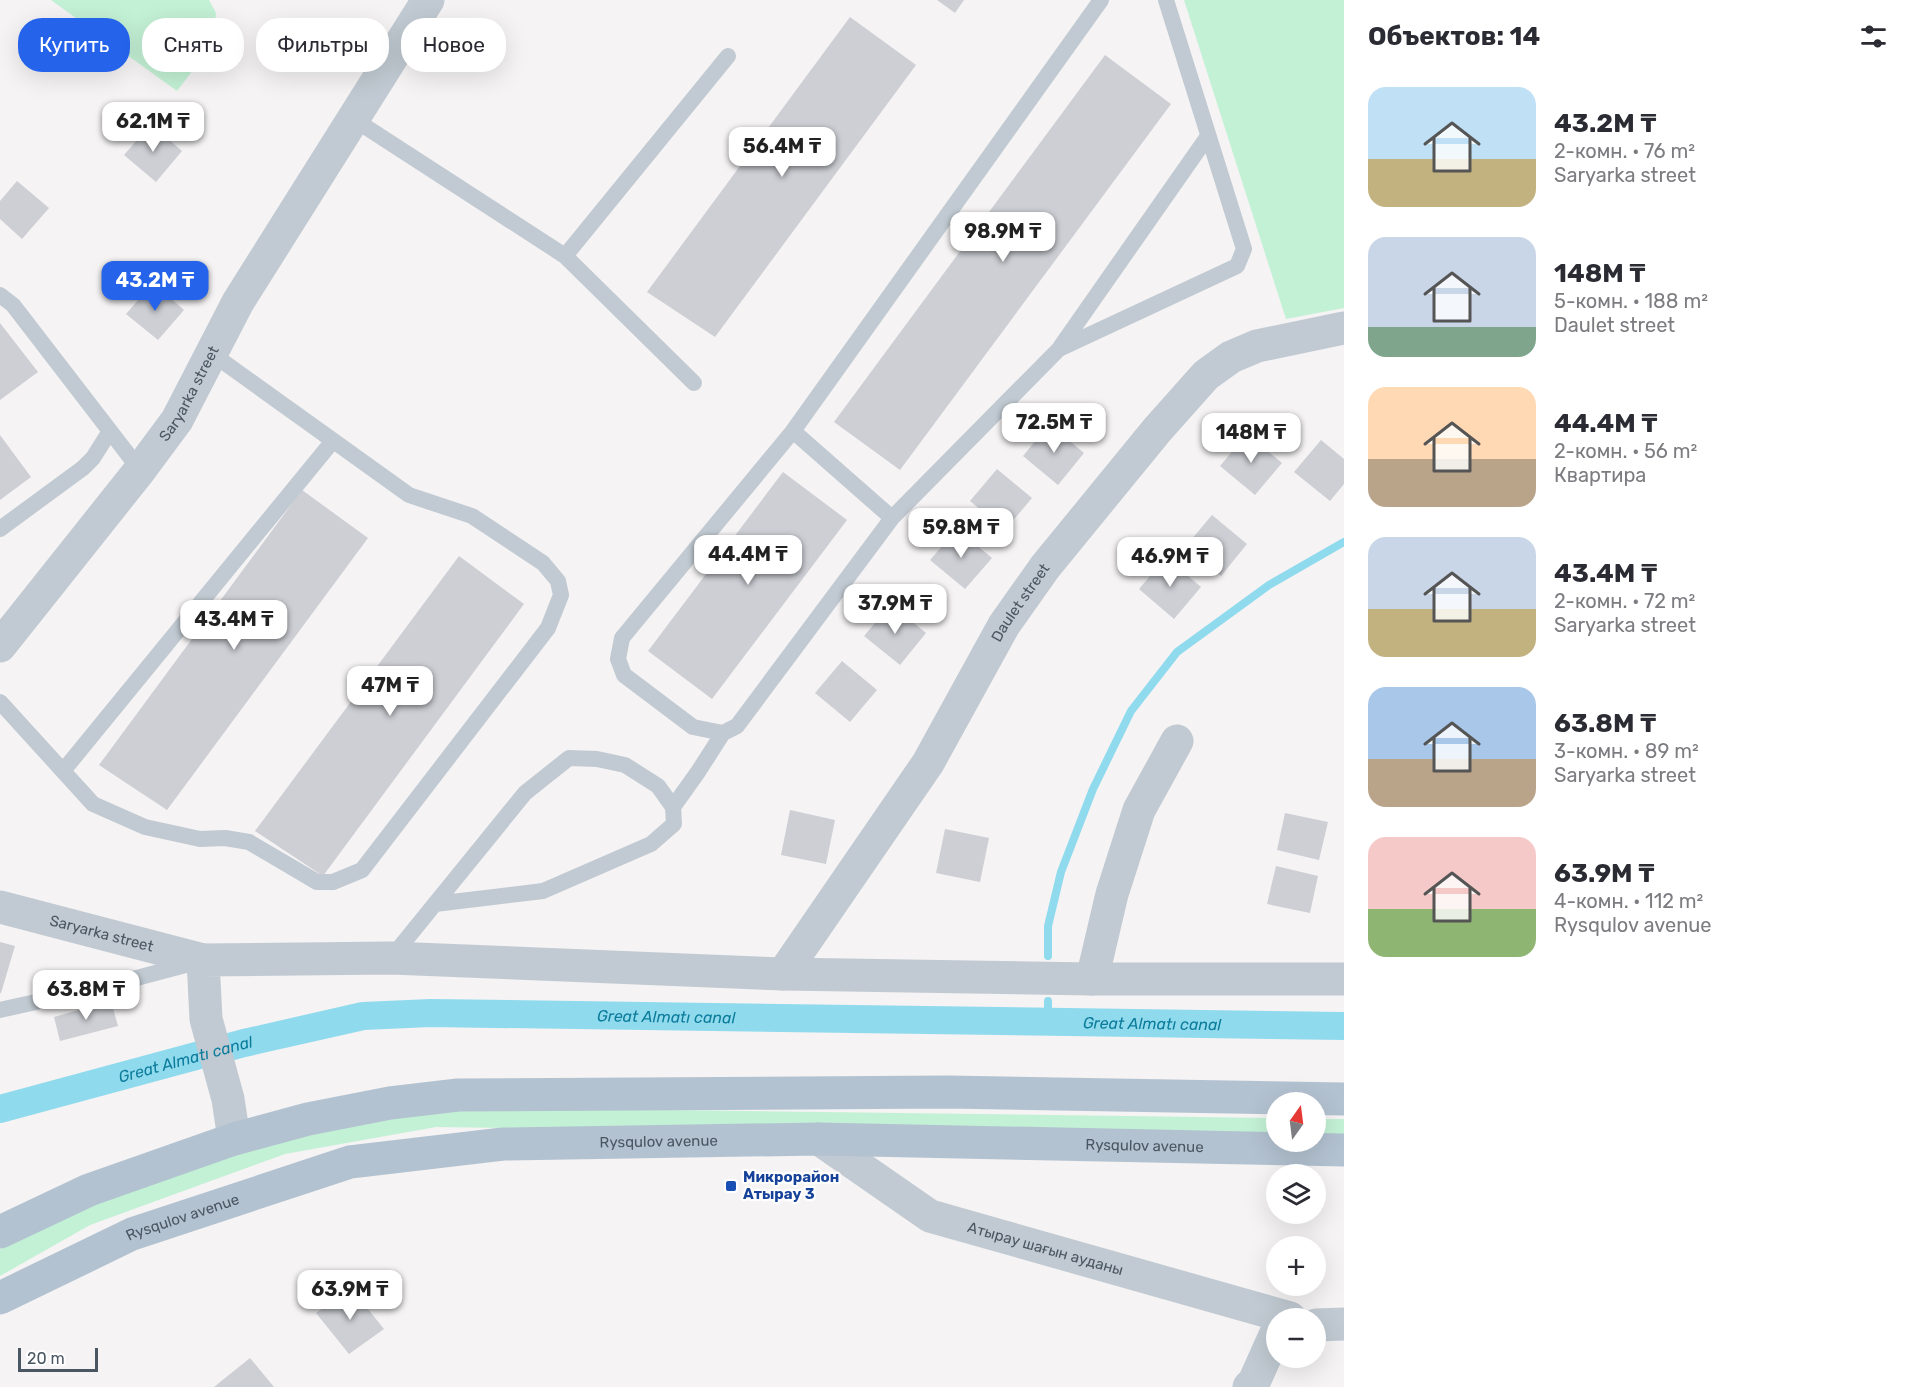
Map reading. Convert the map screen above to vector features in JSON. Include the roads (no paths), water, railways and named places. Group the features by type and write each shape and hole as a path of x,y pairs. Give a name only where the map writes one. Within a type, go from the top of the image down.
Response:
{"main road":[{"path":"0,1232 89,1190 234,1139 308,1119 378,1105 458,1095 948,1092 1344,1099"},
{"name":"Rysqulov avenue","path":"0,1298 132,1234 350,1162 503,1144 819,1139 1344,1150"}],"street":[{"name":"Saryarka street","path":"0,646 177,420 238,302 428,0"},
{"name":"Daulet street","path":"783,974 928,763 1004,625 1045,567 1156,430 1206,375 1231,357 1257,346 1344,328"},
{"path":"1092,979 1112,894 1139,810 1177,741"},
{"name":"Saryarka street","path":"0,907 203,960 391,958 783,974 1344,980"},
{"path":"203,960 206,1018 228,1099 234,1139"},
{"name":"Атырау шағын ауданы","path":"819,1139 930,1216 1266,1317"},
{"path":"1326,1325 1344,1324"},
{"path":"1255,1385 1266,1361"}],"lane":[{"path":"723,734 693,727 624,675 618,659 622,638 793,431 1101,0"},
{"path":"1059,349 1237,266 1244,249 1166,0"},
{"path":"565,256 728,56"},
{"path":"352,118 565,256 694,383"},
{"path":"673,807 723,734 737,726 892,518 1059,349 1209,136"},
{"path":"0,295 13,305 140,470"},
{"path":"0,702 93,804 145,826 200,839 225,838 249,842 317,882 333,882 362,870 548,627 561,595 558,581 543,563 472,516 409,495 332,442 211,353"},
{"path":"0,529 84,468 110,430"},
{"path":"793,431 892,518"},
{"path":"63,771 332,442"},
{"path":"391,958 525,793 569,758 597,759 625,765 658,786 673,807 674,824 651,844 543,891 435,904"},
{"path":"0,1010 99,988 203,960"}],"waterway":[{"path":"1048,956 1048,926 1061,872 1093,789 1131,711 1177,652 1269,585 1344,542"},
{"path":"1048,1001 1048,1022"},
{"name":"Great Almatı canal","path":"0,1109 244,1043 363,1016 431,1013 1344,1026"}],"place":[{"name":"Микрорайон Атырау 3","path":"731,1186"}]}
